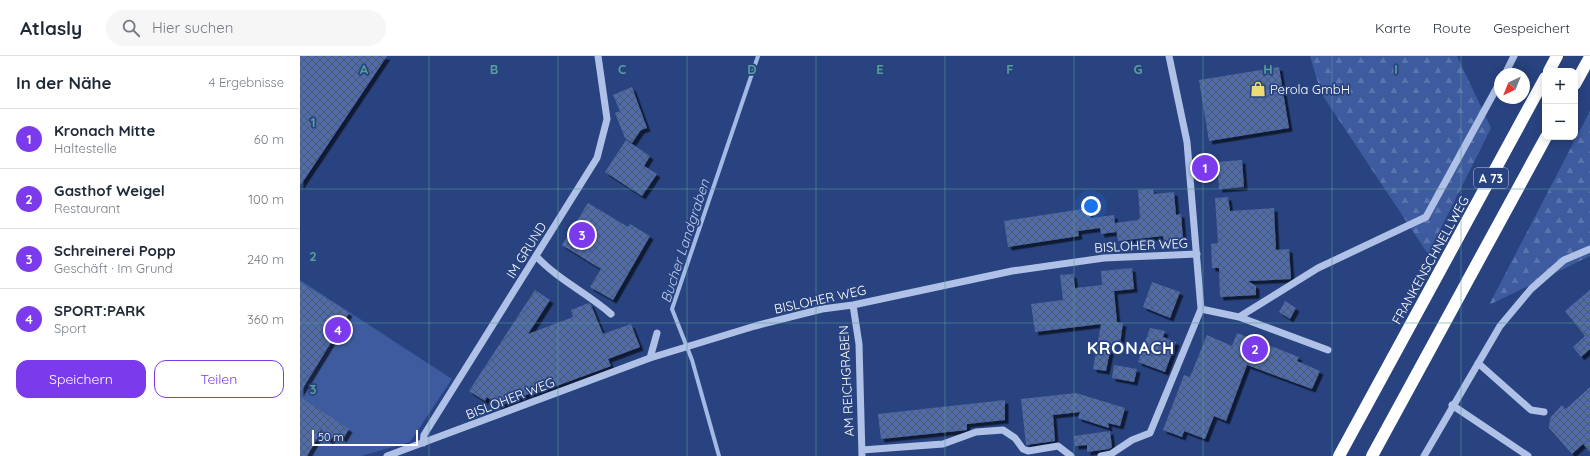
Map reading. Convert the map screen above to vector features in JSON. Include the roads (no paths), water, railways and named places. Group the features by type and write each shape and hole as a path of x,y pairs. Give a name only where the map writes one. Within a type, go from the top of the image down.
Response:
{"highway":[{"path":"1551,68 1557,56"},
{"path":"1578,79 1590,57"},
{"name":"FRANKENSCHNELLWEG","path":"1339,456 1542,84"},
{"name":"A 73","path":"1372,456 1544,140"}],"street":[{"name":"IM GRUND","path":"423,443 424,435 597,158 607,119 598,56"},
{"path":"1101,456 1111,454 1132,440 1150,433 1201,309 1187,142 1169,56"},
{"path":"1507,68 1514,56"},
{"path":"1240,317 1318,268 1426,217 1494,93"},
{"path":"1424,456 1452,405 1500,326 1531,289 1564,260 1590,249"},
{"name":"BISLOHER WEG","path":"387,456 650,358 695,343 822,309 853,305 1012,271 1104,258 1197,254"},
{"path":"536,256 545,266 595,300 611,314"},
{"name":"AM REICHGRABEN","path":"853,305 859,344 862,453"},
{"path":"1201,309 1240,317 1328,350"},
{"path":"650,358 657,333"},
{"path":"1478,363 1531,410 1544,412"},
{"path":"1452,405 1528,456"},
{"path":"862,453 943,444 976,432 1003,430 1014,438 1023,449 1028,451 1058,446 1071,456"}],"waterway":[{"name":"Bucher Landgraben","path":"719,456 692,360 672,309 758,56"}],"place":[{"name":"Perola GmbH","path":"1258,89"},
{"name":"Kronach Mitte","path":"1205,168"},
{"name":"Schreinerei Popp","path":"582,235"},
{"name":"SPORT:PARK","path":"338,330"},
{"name":"Gasthof Weigel","path":"1255,349"}],"district":[{"name":"KRONACH","path":"1131,347"}]}
